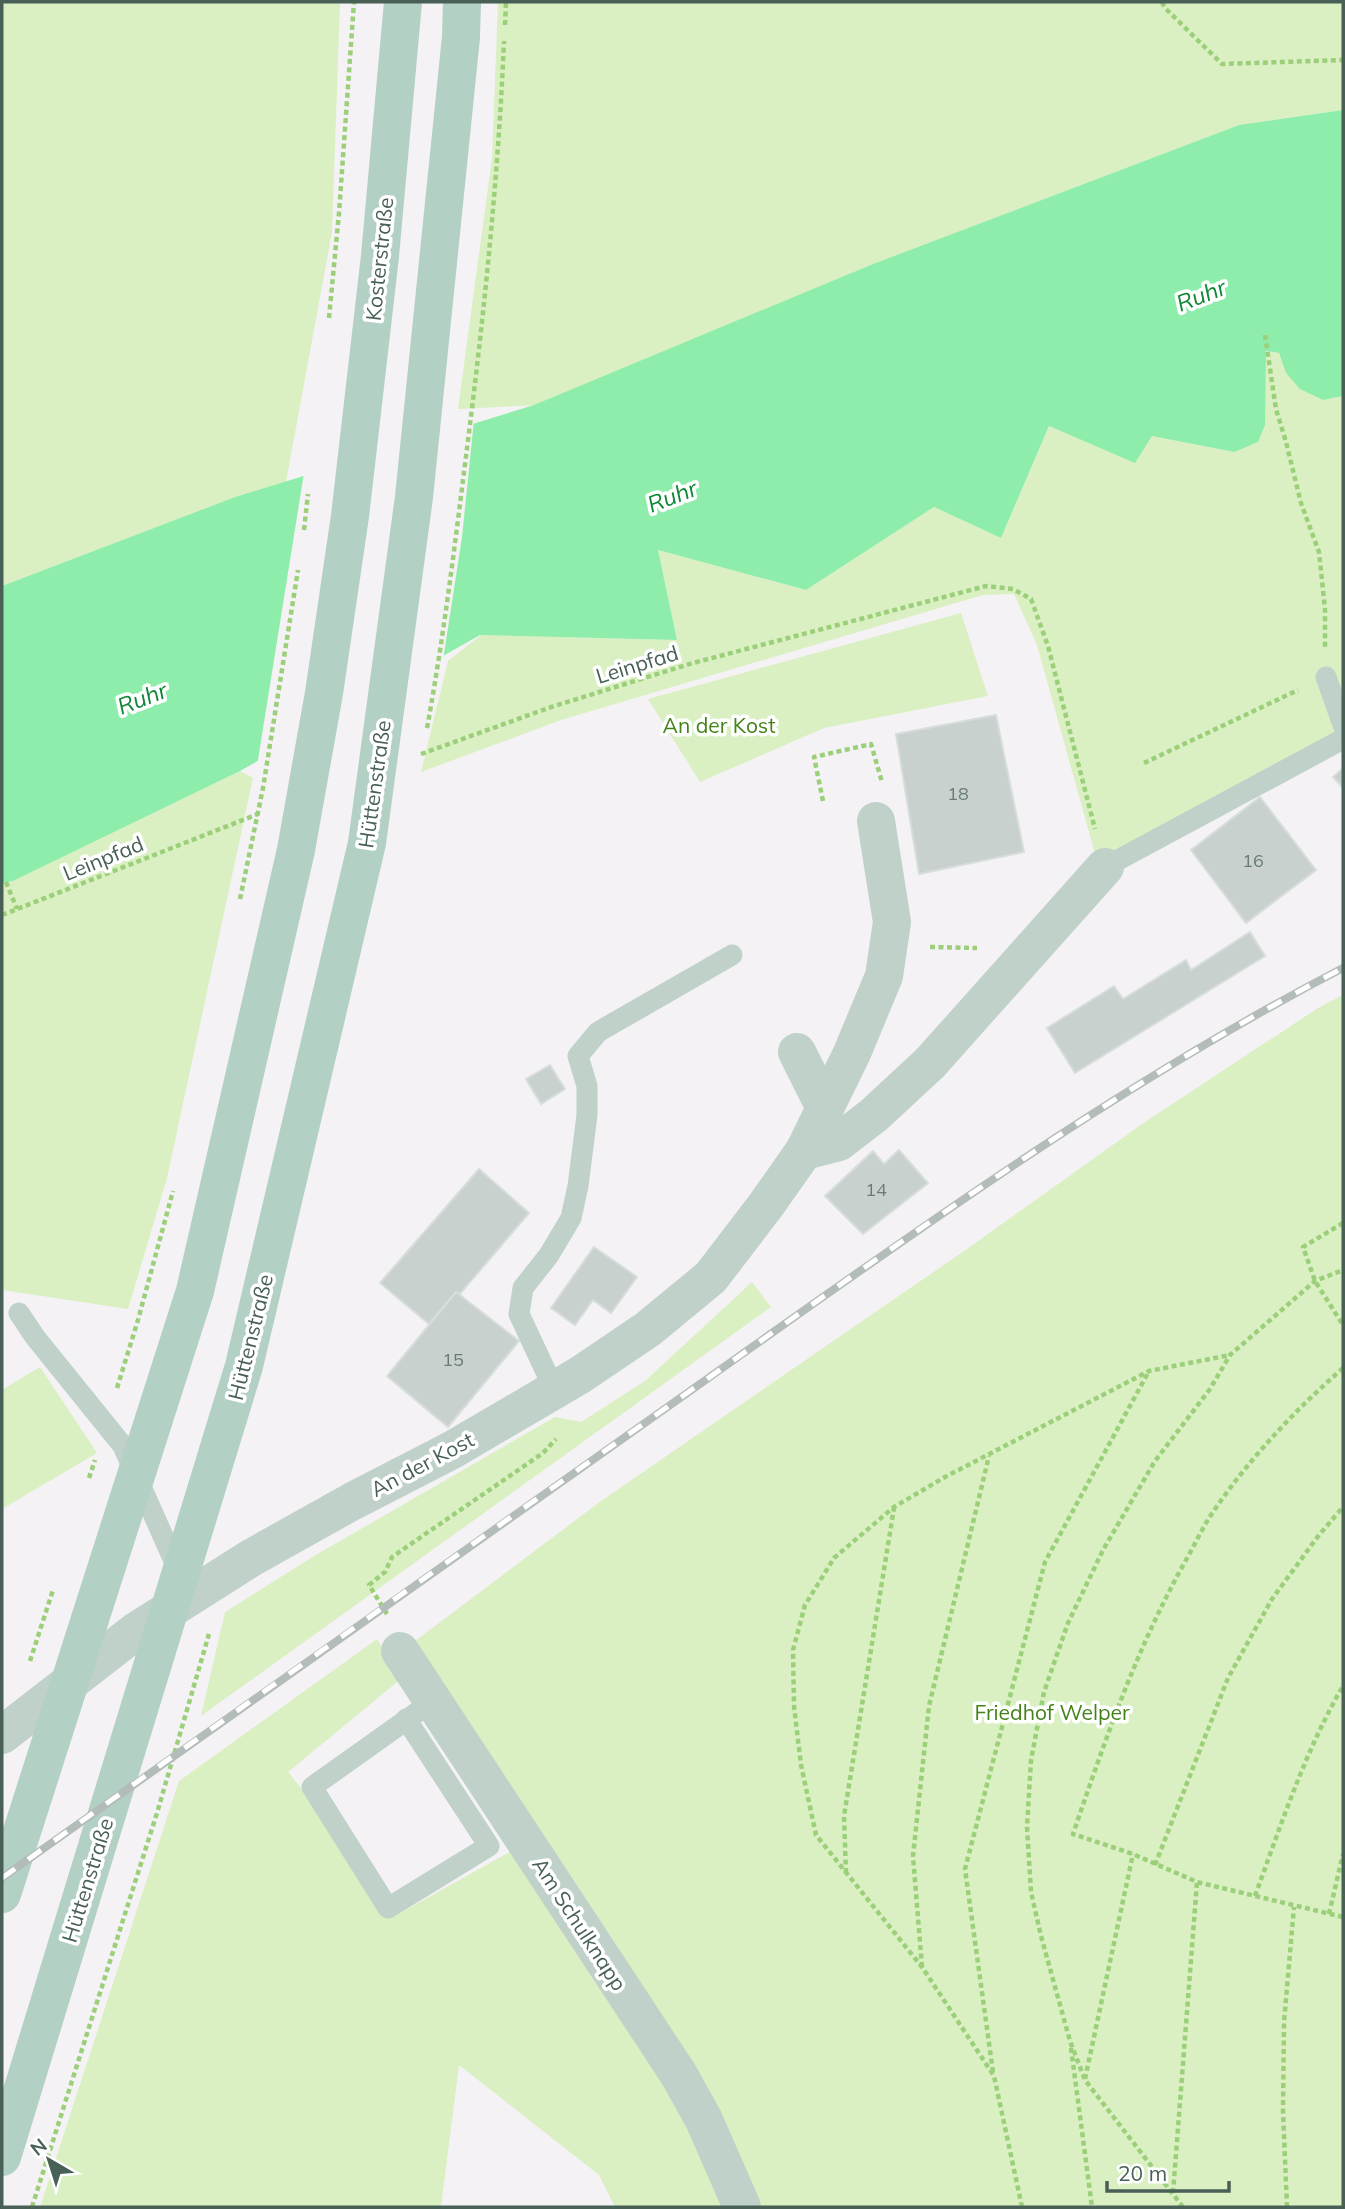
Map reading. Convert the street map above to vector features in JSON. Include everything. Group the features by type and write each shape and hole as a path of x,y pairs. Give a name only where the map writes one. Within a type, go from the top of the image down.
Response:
{"main road":[{"name":"Kosterstraße","path":"2,1894 195,1291 296,850 324,694 350,516 380,256 403,2"},
{"name":"Hüttenstraße","path":"2,2157 244,1366 367,843 414,497 461,37 462,2"}],"street":[{"name":"An der Kost","path":"2,1735 136,1631 262,1551 452,1450 580,1375 648,1329 711,1278 804,1151 852,1053 884,976 892,922 876,821"},
{"path":"804,1151 839,1142 874,1115 930,1063 1105,867"},
{"path":"797,1052 825,1108"},
{"name":"Am Schulknapp","path":"400,1651 419,1710 679,2076 704,2120 742,2207"}],"lane":[{"path":"1326,677 1343,724"},
{"path":"1105,867 1343,739"},
{"path":"554,1389 519,1314 523,1288 549,1255 571,1218 587,1115 587,1086 578,1056 598,1032 732,956"},
{"path":"19,1313 123,1446 190,1597"},
{"path":"419,1710 489,1846 388,1908 312,1787 419,1710"}],"path":[{"path":"327,331 339,213 354,2"},
{"path":"1163,2 1222,64 1343,61"},
{"path":"1144,764 1326,677 1325,609 1320,552 1301,503 1276,409 1265,335"},
{"path":"303,538 309,487"},
{"path":"239,905 262,788 299,564"},
{"name":"Leinpfad","path":"420,755 554,706 693,663 986,586 1013,589 1031,599 1048,646 1105,867"},
{"path":"823,801 814,757 871,744 884,786 876,821"},
{"name":"Leinpfad","path":"2,915 265,811"},
{"path":"6,882 17,909"},
{"path":"114,1397 174,1188"},
{"path":"1343,1223 1303,1247 1315,1281 1343,1326"},
{"path":"1183,2207 1085,2080 1070,2041 1031,1892 1027,1826 1031,1760 1045,1692 1068,1623 1102,1550 1156,1461 1210,1389 1230,1355 1315,1281 1343,1270"},
{"path":"994,2076 922,1967 816,1835 800,1765 794,1706 793,1650 805,1605 834,1558 894,1507 1149,1371 1230,1355"},
{"path":"1343,1368 1311,1396 1259,1452 1209,1518 1143,1644 1113,1716 1073,1834 1133,1854 1197,1882 1343,1917"},
{"path":"1022,2207 994,2076 965,1869 1045,1562 1149,1371"},
{"path":"400,1651 396,1627 369,1585 385,1572 392,1556 543,1453 557,1437"},
{"path":"86,1487 98,1448"},
{"path":"922,1967 913,1856 929,1706 989,1456"},
{"path":"846,1873 844,1816 894,1507"},
{"path":"1155,1865 1228,1678 1272,1599 1343,1507"},
{"path":"28,1666 53,1589"},
{"path":"1255,1896 1299,1779 1330,1708 1343,1686"},
{"path":"1085,2080 1133,1854"},
{"path":"1329,1914 1343,1854"},
{"path":"1173,2194 1197,1882"},
{"path":"1287,2207 1283,2111 1284,2022 1294,1907"},
{"path":"1070,2041 1091,2207"},
{"path":"32,2207 40,2183"}],"green space":[{"path":"2,2 340,2 332,232 286,482 235,497 2,586"},
{"path":"498,2 1343,2 1343,110 1239,125 873,264 539,405 458,409 492,158"},
{"path":"1265,351 1279,353 1286,373 1323,400 1343,396 1343,734 1097,861 1037,645 1014,594 983,595 561,720 421,772 448,661 481,635 677,640 658,550 806,590 934,507 1001,538 1049,426 1134,462 1152,436 1234,452 1265,425"},
{"name":"An der Kost","path":"961,613 988,696 824,728 700,782 648,699"},
{"path":"240,771 253,778 167,1178 128,1309 2,1290 2,883 13,881"},
{"name":"Friedhof Welper","path":"1343,995 1343,2207 759,2207 415,1641 601,1501 964,1251 1142,1124 1318,1008"},
{"path":"752,1282 771,1307 201,1716 225,1612 314,1556 555,1417 581,1422 645,1381"},
{"path":"40,1367 97,1453 2,1509 2,1390"},
{"path":"377,1639 402,1678 288,1772 395,1916 513,1850 682,2111 725,2207 615,2207 599,2175 459,2065 441,2207 40,2207 179,1781"}],"water":[{"name":"Ruhr","path":"1343,110 1343,396 1323,400 1300,389 1286,373 1279,353 1266,351 1265,425 1258,442 1234,452 1152,436 1135,463 1049,426 1001,538 934,507 806,590 658,550 677,640 480,635 240,771 13,881 2,883 2,586 235,497 534,405 873,264 1239,125"}],"pier":[{"path":"474,420 462,537 443,660 257,766 304,473"}],"building":[{"path":"996,715 1024,852 919,874 896,734"},
{"path":"1343,768 1343,788 1333,777"},
{"path":"1260,797 1316,870 1246,923 1191,850"},
{"path":"1250,932 1265,956 1075,1073 1047,1028 1114,986 1123,999 1186,960 1191,970"},
{"path":"550,1065 565,1089 541,1104 526,1079"},
{"path":"899,1150 928,1183 863,1234 825,1196 873,1151 884,1164"},
{"path":"479,1169 529,1213 459,1295 456,1292 429,1324 380,1283"},
{"path":"594,1247 637,1277 611,1313 593,1300 575,1325 551,1308"},
{"path":"456,1292 519,1341 448,1427 387,1376"}],"railway":[{"path":"2,1878 1018,1162 1178,1061 1343,968"}]}
